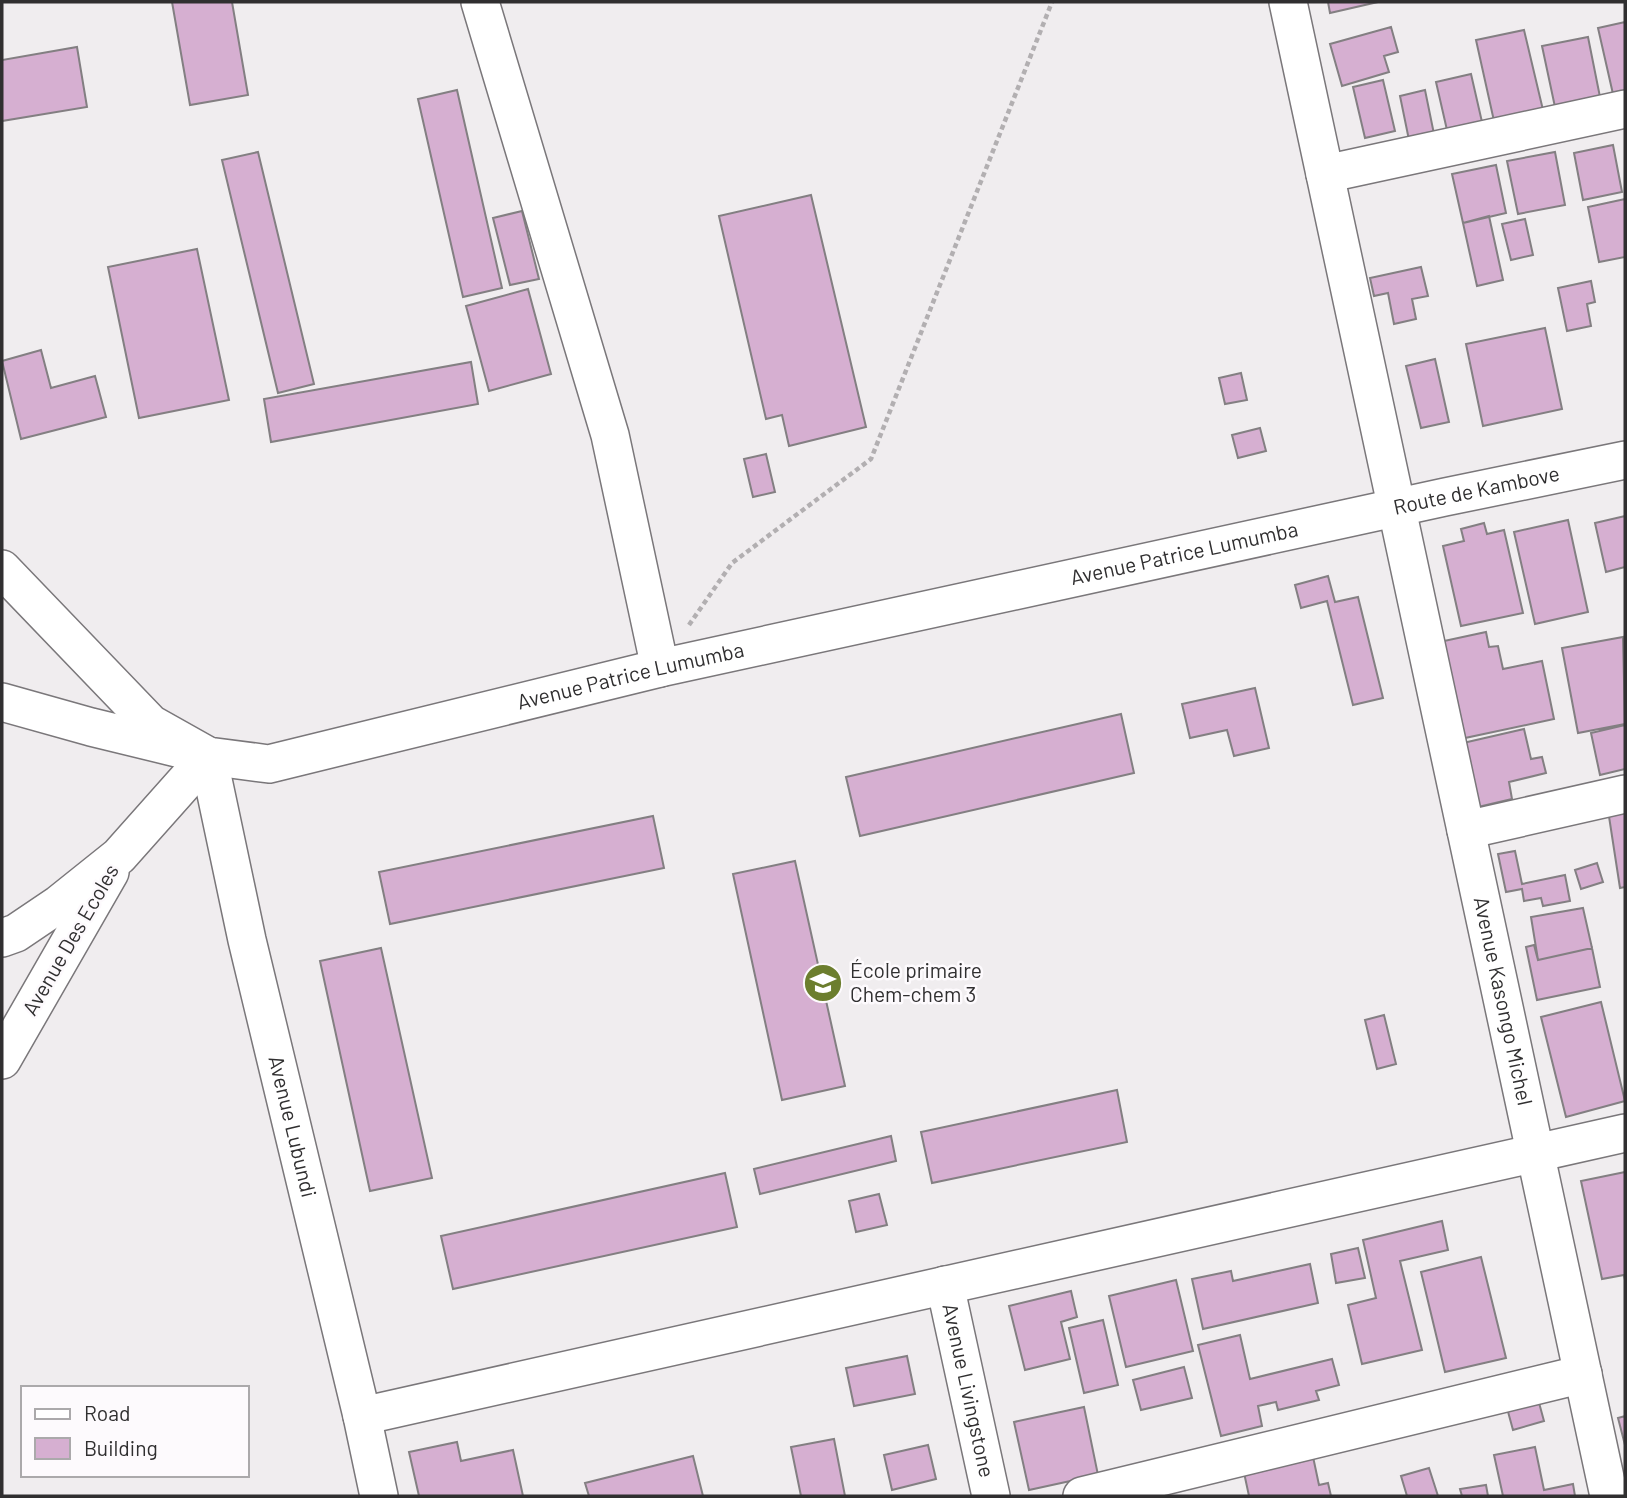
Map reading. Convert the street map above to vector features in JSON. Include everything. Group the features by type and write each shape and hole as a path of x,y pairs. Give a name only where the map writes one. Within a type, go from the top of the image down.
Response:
{"street":[{"path":"480,2 610,435 660,668"},
{"name":"Avenue Kasongo Michel","path":"1288,2 1583,1374 1614,1487"},
{"path":"1325,174 1625,109"},
{"name":"Route de Kambove","path":"1328,523 1625,460"},
{"name":"Avenue Patrice Lumumba","path":"2,569 151,724 208,756 270,764 660,668 1328,523"},
{"path":"2,702 208,756 119,856 37,919 16,933 2,938"},
{"name":"Avenue Lubundi","path":"208,756 247,940 379,1496"},
{"path":"1466,830 1625,794"},
{"name":"Avenue Des Ecoles","path":"2,1060 119,856"},
{"path":"362,1416 1625,1133"},
{"name":"Avenue Livingstone","path":"945,1285 991,1496"},
{"path":"1082,1496 1583,1374"}],"path":[{"path":"660,668 732,563 871,459 1052,2"}],"building":[{"path":"172,2 232,2 248,95 190,105"},
{"path":"1328,2 1378,2 1330,13"},
{"path":"1625,22 1625,92 1613,94 1598,28"},
{"path":"1391,27 1398,52 1384,56 1389,72 1342,86 1330,44"},
{"path":"1524,30 1543,110 1494,121 1476,40"},
{"path":"1588,37 1600,97 1555,107 1542,46"},
{"path":"77,47 87,107 2,121 2,60"},
{"path":"1471,74 1482,122 1447,130 1436,82"},
{"path":"1383,80 1395,131 1365,138 1353,87"},
{"path":"457,90 502,288 463,297 418,99"},
{"path":"1425,90 1434,134 1409,140 1400,96"},
{"path":"1613,145 1622,192 1583,200 1574,153"},
{"path":"258,152 314,384 278,393 222,160"},
{"path":"1555,152 1565,205 1518,214 1507,161"},
{"path":"1496,165 1506,213 1463,223 1452,174"},
{"path":"811,195 866,427 789,446 782,415 766,419 719,216"},
{"path":"1625,199 1625,257 1599,262 1588,207"},
{"path":"522,211 539,279 510,285 493,218"},
{"path":"1489,216 1503,280 1477,286 1463,223"},
{"path":"1525,219 1533,255 1511,260 1502,224"},
{"path":"197,249 229,400 139,418 108,267"},
{"path":"1421,267 1428,296 1412,299 1416,319 1394,324 1388,293 1374,296 1370,278"},
{"path":"1591,281 1595,302 1587,304 1591,326 1567,331 1558,288"},
{"path":"528,289 551,374 489,391 466,306"},
{"path":"1545,328 1562,409 1483,426 1466,344"},
{"path":"41,350 51,388 95,376 106,417 21,439 2,361"},
{"path":"1435,359 1449,422 1421,428 1406,366"},
{"path":"471,362 478,404 271,442 264,399"},
{"path":"1241,373 1247,400 1225,404 1219,378"},
{"path":"1260,428 1266,451 1238,458 1232,435"},
{"path":"766,454 775,492 753,497 744,459"},
{"path":"1625,516 1625,567 1606,572 1595,523"},
{"path":"1568,520 1588,612 1535,624 1514,532"},
{"path":"1484,523 1487,534 1504,530 1523,613 1461,626 1443,546 1464,541 1461,529"},
{"path":"1328,576 1335,602 1358,597 1383,698 1353,705 1327,601 1301,608 1295,585"},
{"path":"1486,632 1489,647 1498,646 1503,669 1542,661 1554,719 1465,738 1444,641"},
{"path":"1623,637 1625,724 1578,733 1562,648"},
{"path":"1255,688 1269,748 1234,756 1227,730 1190,738 1182,704"},
{"path":"1121,714 1134,773 860,836 846,777"},
{"path":"1625,725 1625,769 1600,775 1591,733"},
{"path":"1524,729 1531,759 1542,757 1546,773 1509,782 1512,799 1478,807 1463,743"},
{"path":"1625,807 1625,887 1620,888 1608,810"},
{"path":"653,816 664,868 390,924 379,872"},
{"path":"1515,851 1522,884 1565,875 1570,901 1543,906 1541,898 1524,901 1522,889 1506,892 1498,854"},
{"path":"795,861 845,1086 782,1100 733,874"},
{"path":"1597,863 1603,882 1581,889 1575,870"},
{"path":"1583,908 1592,948 1538,960 1531,917"},
{"path":"1534,945 1538,960 1592,948 1600,987 1537,1000 1526,947"},
{"path":"381,948 432,1178 370,1191 320,961"},
{"path":"1601,1002 1625,1101 1566,1117 1541,1017"},
{"path":"1384,1015 1396,1064 1377,1069 1365,1020"},
{"path":"1117,1090 1127,1142 932,1183 921,1132"},
{"path":"891,1136 896,1161 760,1194 754,1169"},
{"path":"1625,1172 1625,1280 1624,1275 1602,1279 1581,1181"},
{"path":"725,1173 737,1227 453,1289 441,1236"},
{"path":"879,1194 887,1225 856,1232 849,1201"},
{"path":"1442,1221 1448,1250 1400,1261 1422,1350 1362,1364 1348,1305 1376,1298 1363,1240"},
{"path":"1358,1248 1365,1278 1336,1283 1331,1254"},
{"path":"1481,1257 1506,1358 1445,1372 1421,1272"},
{"path":"1310,1264 1318,1303 1203,1329 1192,1279 1231,1271 1233,1281"},
{"path":"1176,1280 1193,1351 1126,1367 1109,1296"},
{"path":"1071,1291 1077,1317 1061,1322 1070,1359 1025,1370 1009,1306"},
{"path":"1103,1320 1118,1385 1084,1393 1069,1328"},
{"path":"1240,1335 1250,1379 1332,1359 1339,1385 1316,1391 1319,1400 1278,1410 1276,1402 1258,1406 1262,1426 1221,1436 1198,1345"},
{"path":"907,1356 915,1394 854,1406 846,1368"},
{"path":"1184,1367 1192,1398 1141,1410 1133,1380"},
{"path":"1538,1399 1544,1421 1513,1430 1507,1408"},
{"path":"1084,1407 1098,1475 1029,1490 1014,1422"},
{"path":"1625,1416 1625,1445 1618,1418"},
{"path":"834,1439 845,1496 801,1496 791,1447"},
{"path":"457,1442 461,1461 513,1450 523,1496 419,1496 409,1452"},
{"path":"928,1445 936,1479 892,1490 884,1455"},
{"path":"1535,1447 1544,1490 1573,1484 1575,1496 1503,1496 1494,1455"},
{"path":"1312,1452 1319,1485 1328,1483 1331,1496 1249,1496 1243,1468"},
{"path":"693,1456 703,1496 589,1496 585,1483"},
{"path":"1429,1468 1438,1496 1407,1496 1401,1476"},
{"path":"1486,1485 1488,1496 1462,1496 1460,1489"}],"place":[{"name":"École primaire Chem-chem 3","path":"823,983"}]}
